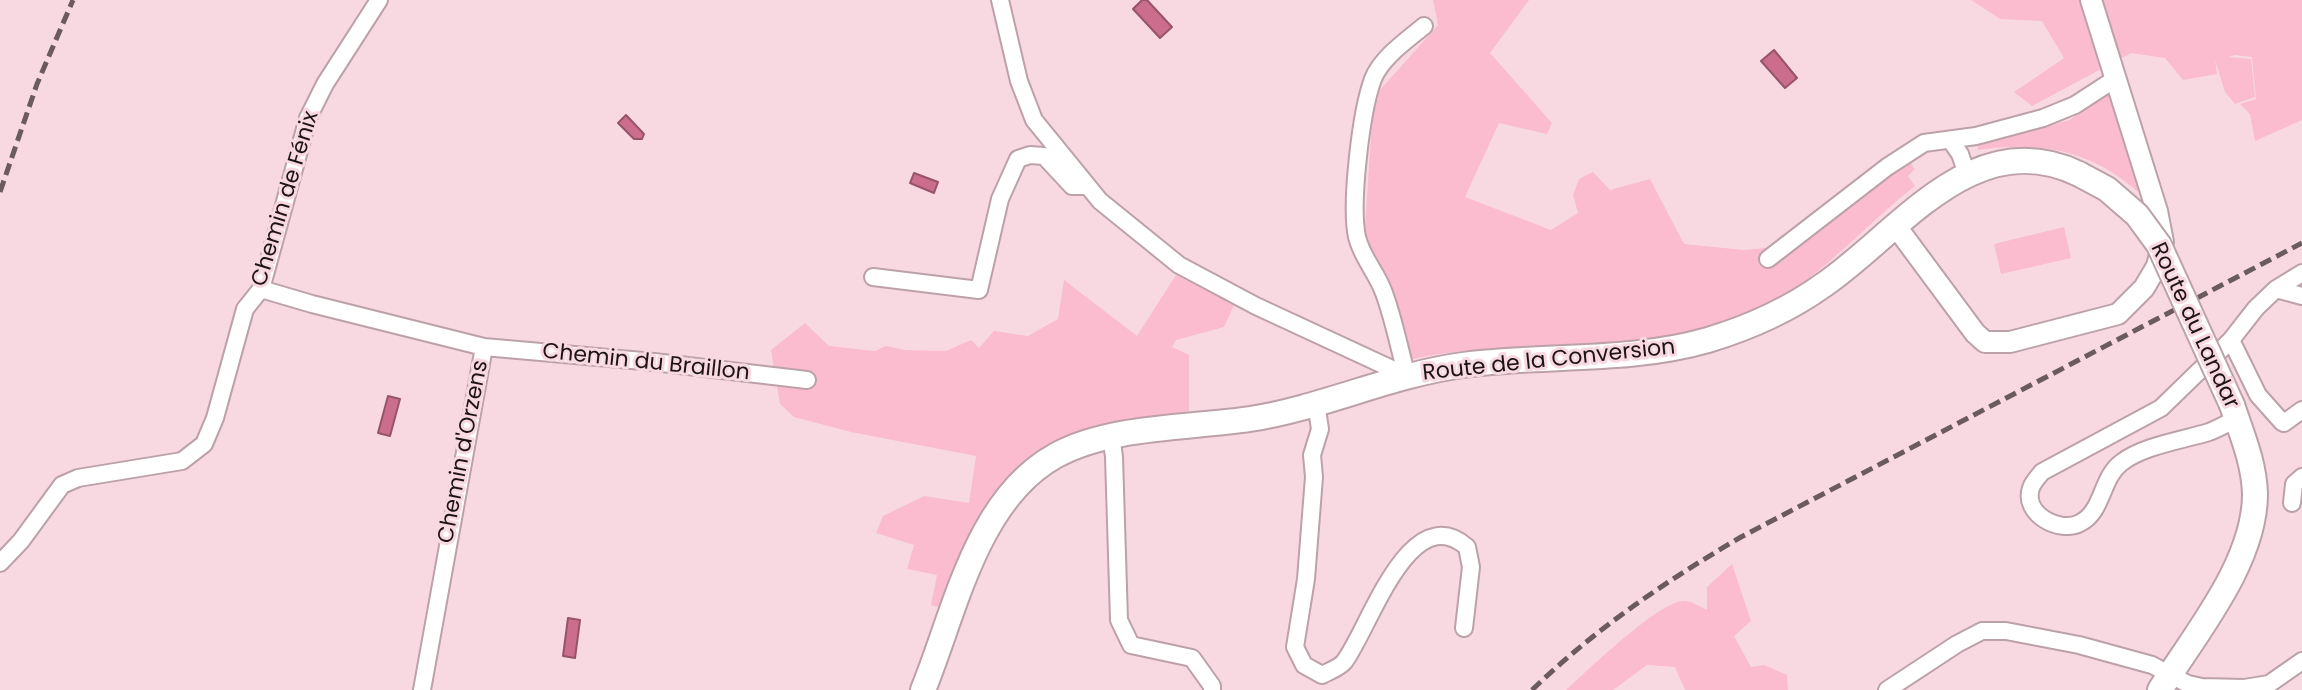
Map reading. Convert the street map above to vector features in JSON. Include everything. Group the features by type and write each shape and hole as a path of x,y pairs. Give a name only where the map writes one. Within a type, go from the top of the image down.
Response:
{"main road":[{"name":"Route du Landar","path":"1895,225 1947,185 1967,174 2006,163 2031,161 2064,167 2107,189 2137,215 2159,245 2234,412 2250,454 2255,495 2240,558 2227,585 2165,682"},
{"name":"Route de la Conversion","path":"923,690 976,550 1001,503 1028,474 1055,456 1111,435 1264,417 1407,376 1466,365 1623,356 1680,348 1738,331 1773,316 1827,283 1895,225"}],"street":[{"name":"Chemin de Fénix","path":"0,563 21,541 62,485 78,478 182,461 204,444 215,418 245,309 261,289 308,118 325,84 379,0"},
{"path":"1000,0 1019,81 1034,120 1100,201 1179,265 1256,306 1407,376"},
{"path":"1895,225 1975,333 1985,342 2010,342 2118,314 2144,288 2157,266 2163,242 2157,211 2091,0"},
{"path":"1407,376 1383,290 1366,262 1357,236 1356,188 1360,136 1373,77 1392,54 1424,26"},
{"path":"1768,259 1887,167 1924,143 1951,141 2043,118 2075,105 2115,79"},
{"path":"1951,141 1960,154 1967,174"},
{"path":"873,277 979,290 1000,199 1018,159 1030,155 1044,156 1072,186 1086,186"},
{"path":"2234,412 2211,431 2123,460 2112,470 2095,509 2083,522 2070,528 2042,518 2031,502 2032,485 2042,472 2161,408 2231,340 2256,308 2276,289 2302,273"},
{"name":"Chemin d'Orzens","path":"261,289 484,347 422,690"},
{"path":"2276,289 2302,296"},
{"path":"2231,340 2258,395 2282,422 2302,410"},
{"name":"Chemin du Braillon","path":"484,347 807,380"},
{"path":"1316,403 1320,429 1312,455 1314,477 1306,579 1295,647 1304,665 1322,675 1342,665 1404,557 1420,542 1434,536 1449,536 1467,547 1471,567 1464,628"},
{"path":"1111,435 1119,620 1131,645 1192,658 1212,690"},
{"path":"2292,503 2294,484 2302,477"},
{"path":"1887,690 1982,631 2006,631 2079,645 2152,665 2165,682 2202,687 2244,688 2269,684 2302,661"}],"shaded area":[{"path":"1142,0 1147,0 1172,27 1160,38 1133,9"},
{"path":"1433,0 1529,0 1490,53 1552,123 1547,134 1499,123 1465,197 1551,230 1578,213 1573,195 1579,179 1593,172 1610,190 1650,179 1684,244 1744,250 1797,245 1909,161 1915,169 1908,176 1915,186 1809,278 1769,304 1727,323 1639,341 1503,348 1413,359 1401,331 1392,287 1369,248 1365,228 1372,120 1380,90 1438,25"},
{"path":"1971,0 2302,0 2302,120 2255,141 2250,114 2240,104 2256,99 2252,57 2235,55 2228,57 2251,59 2255,97 2235,104 2225,92 2215,60 2217,74 2183,80 2165,58 2131,53 2032,106 2014,92 2064,58 2042,21 2000,19"},
{"path":"1774,50 1797,78 1785,88 1761,61"},
{"path":"2114,95 2148,201 2110,171 2070,153 2026,147 1978,150 1978,146 1990,141 2070,120 2099,96"},
{"path":"626,115 644,134 642,139 634,139 618,123"},
{"path":"914,173 938,182 934,193 910,183"},
{"path":"2064,227 2071,258 2001,274 1994,244"},
{"path":"1176,275 1234,305 1224,327 1176,340 1172,347 1189,355 1189,411 1107,426 1081,434 1032,458 1011,476 983,509 941,608 931,605 937,575 907,569 914,545 876,533 883,516 924,496 969,503 976,456 851,432 794,417 780,404 771,350 805,323 829,346 875,351 886,346 905,350 946,351 971,340 979,348 994,331 1028,336 1058,319 1064,280 1137,336"},
{"path":"388,396 400,399 390,436 378,433"},
{"path":"1732,564 1751,621 1734,636 1751,667 1764,665 1787,675 1788,690 1685,690 1675,667 1647,665 1613,690 1566,690 1658,612 1684,601 1707,610 1707,587"},
{"path":"568,618 580,620 575,658 563,656"}],"railway":[{"path":"0,192 37,84 73,0"},
{"path":"1532,690 1632,607 1741,537 2302,243"}]}
